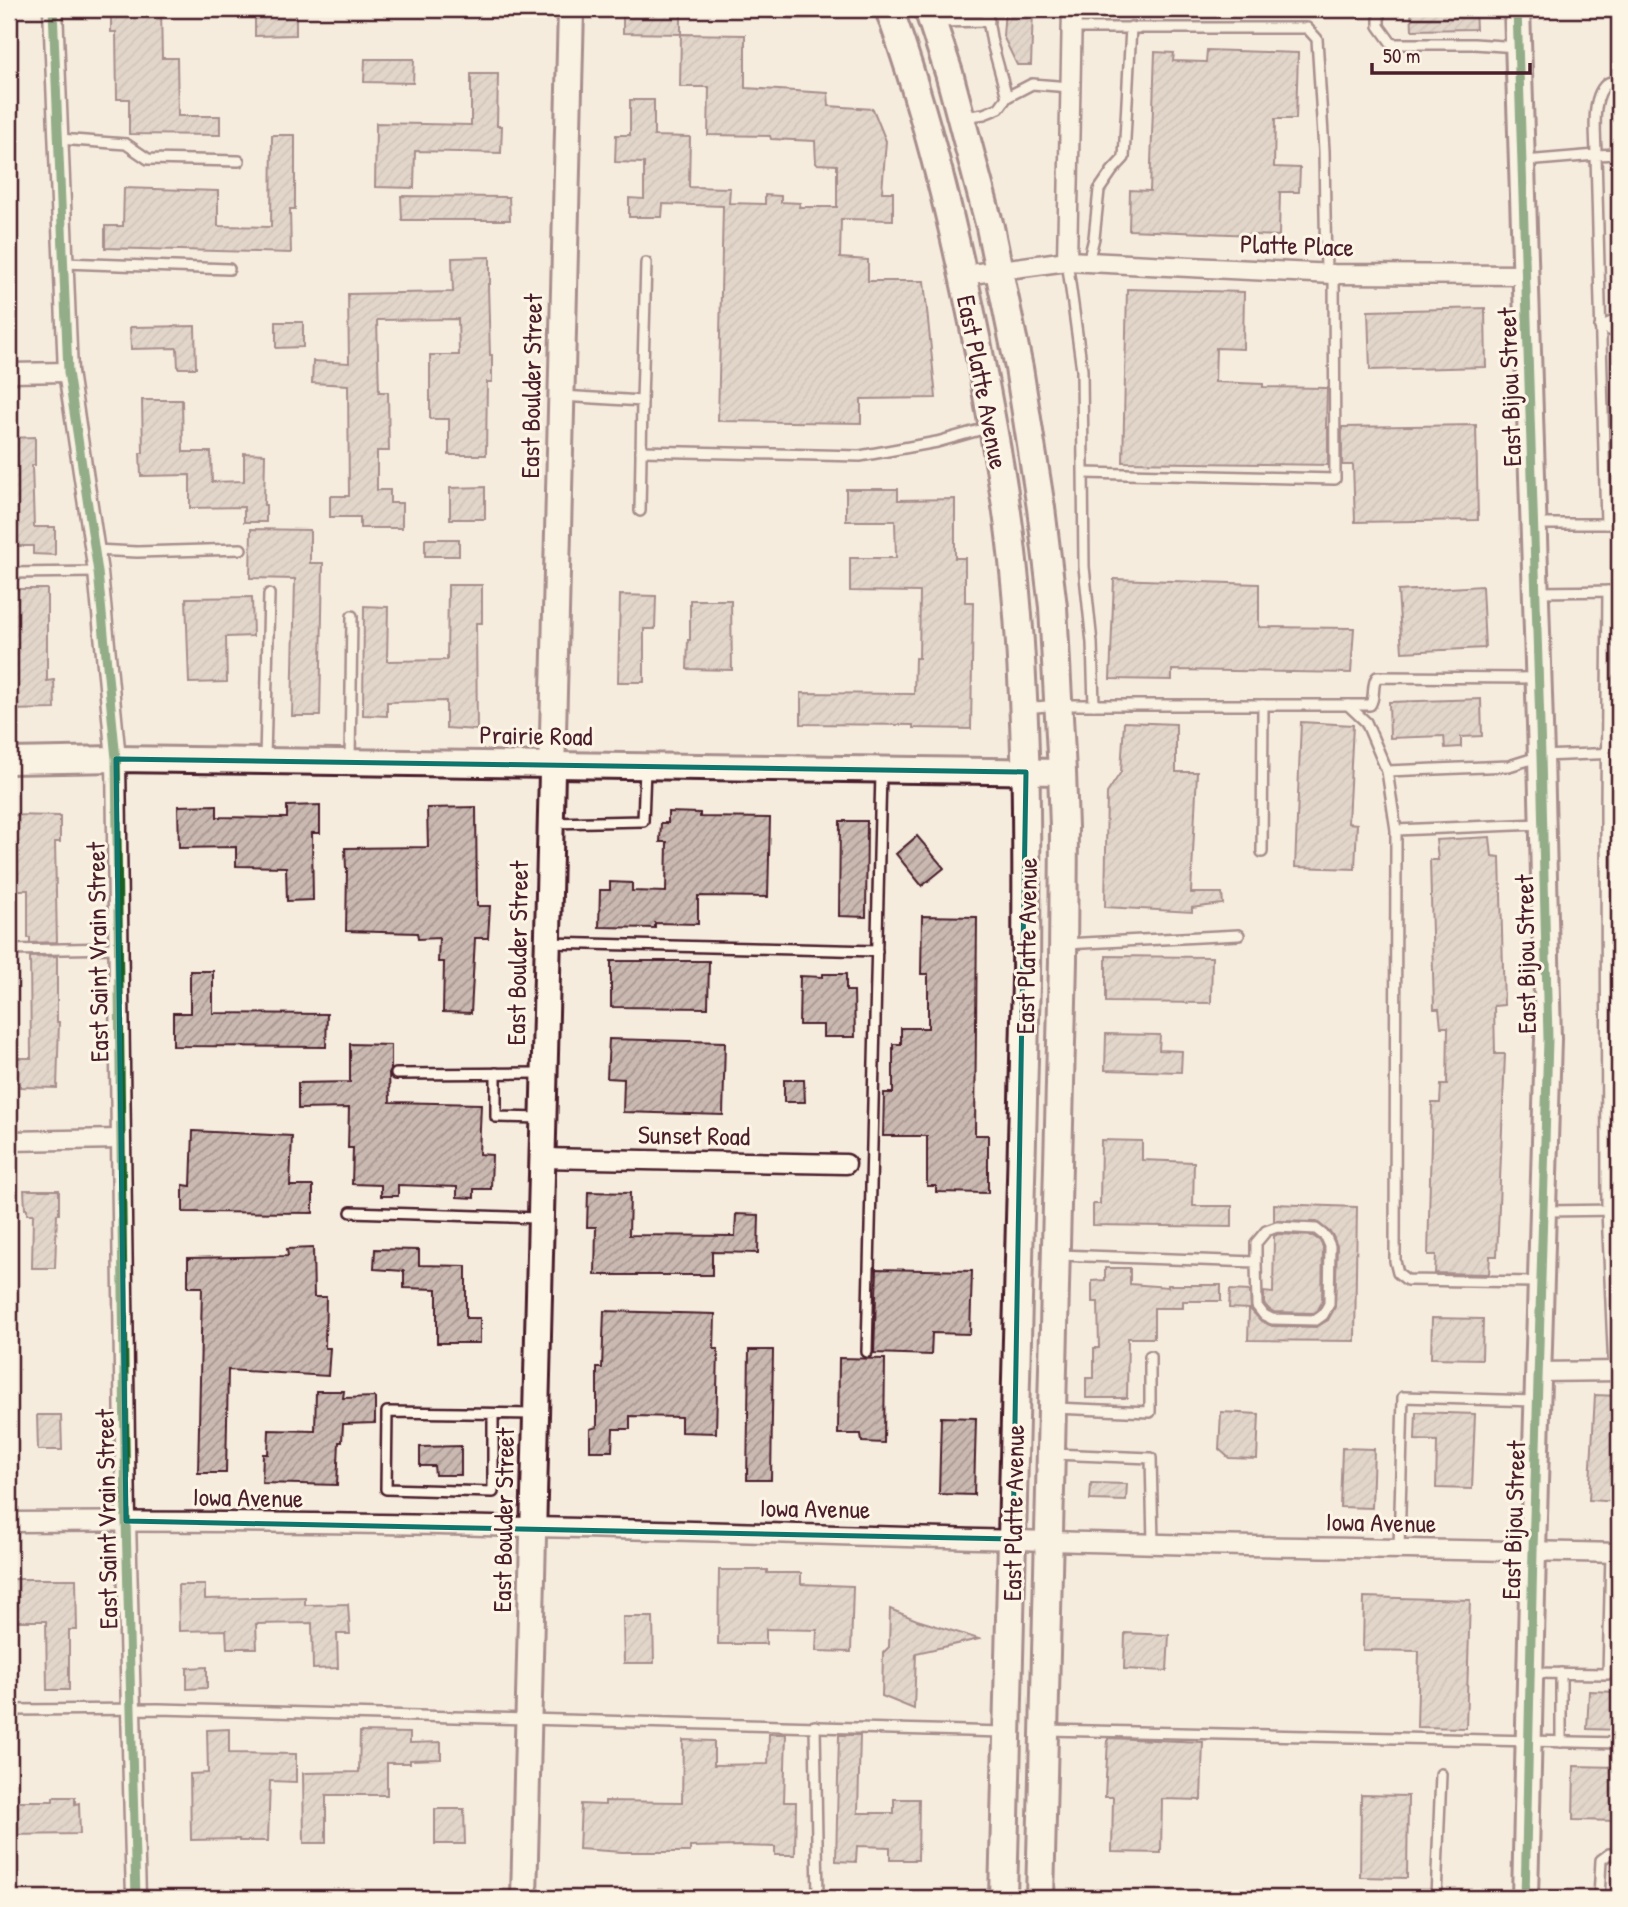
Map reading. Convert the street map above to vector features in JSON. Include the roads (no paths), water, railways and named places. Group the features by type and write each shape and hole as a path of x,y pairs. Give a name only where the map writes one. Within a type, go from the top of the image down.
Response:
{"main road":[{"name":"East Platte Avenue","path":"889,9 930,139 955,233 993,426 1010,537 1023,708 1026,772 1026,980 1003,1898"},
{"name":"East Platte Avenue","path":"930,15 990,227 999,270 1019,368 1053,607 1065,827 1040,1898"}],"street":[{"name":"East Saint Vrain Street","path":"53,9 68,372 97,572 116,759 126,1521 136,1898"},
{"name":"East Boulder Street","path":"524,1898 570,9"},
{"path":"1067,261 1072,9"},
{"name":"East Bijou Street","path":"1517,9 1548,1039 1525,1898"},
{"name":"Platte Place","path":"964,275 1067,261 1330,274 1526,275"},
{"path":"9,373 68,372"},
{"name":"Prairie Road","path":"9,761 116,759 1062,772"},
{"path":"9,1141 120,1139"},
{"name":"Sunset Road","path":"541,1158 846,1164"},
{"path":"1539,1372 1617,1371"},
{"name":"Iowa Avenue","path":"9,1522 126,1521 533,1527 1615,1553"}],"lane":[{"path":"746,9 781,12 842,9"},
{"path":"986,9 1007,97"},
{"path":"1379,9 1379,26 1392,44 1518,47"},
{"path":"930,15 989,21"},
{"path":"1088,262 1094,238 1099,190 1124,158 1131,27"},
{"path":"1072,28 1307,28 1317,39 1330,274 1335,479 1084,473"},
{"path":"1606,524 1596,102 1609,82 1619,81"},
{"path":"960,117 984,114 999,108 1007,97 1032,84 1070,87"},
{"path":"59,139 126,144 149,159 239,161"},
{"path":"1522,161 1619,154"},
{"path":"1067,261 1082,370 1084,567 1092,643 1094,705"},
{"path":"64,263 229,270"},
{"path":"640,511 646,264"},
{"path":"1600,327 1619,319"},
{"path":"1600,327 1619,333"},
{"path":"561,396 642,401"},
{"path":"641,451 860,456 937,442 993,426"},
{"path":"1534,524 1619,524"},
{"path":"94,550 136,552 241,549"},
{"path":"9,573 97,572"},
{"path":"1608,591 1607,1210 1617,1371"},
{"path":"1536,593 1619,591"},
{"path":"265,761 269,594"},
{"path":"350,762 352,616"},
{"path":"1023,708 1058,705 1370,705 1373,701 1374,680 1377,677 1539,677"},
{"path":"1262,852 1263,705"},
{"path":"1348,705 1366,722 1387,771 1396,830 1395,1261 1398,1273 1407,1280 1541,1282"},
{"path":"1387,771 1509,766 1541,757 1619,753"},
{"path":"550,823 643,821 645,766"},
{"path":"867,1352 881,769"},
{"path":"1396,830 1543,824"},
{"path":"1063,944 1239,934"},
{"path":"547,943 877,951"},
{"path":"9,950 118,948"},
{"path":"496,1073 496,1117 542,1118"},
{"path":"396,1074 543,1073"},
{"path":"1543,1210 1619,1210"},
{"path":"351,1212 540,1219"},
{"path":"1278,1227 1316,1229 1326,1237 1330,1246 1329,1304 1323,1315 1316,1320 1272,1319 1264,1315 1257,1306 1256,1262 1256,1242 1266,1231 1278,1227"},
{"path":"1056,1255 1256,1262"},
{"path":"1053,1408 1150,1412 1150,1356"},
{"path":"1399,1549 1403,1397 1538,1401"},
{"path":"494,1414 493,1492 386,1489 387,1412 535,1414"},
{"path":"1051,1454 1151,1458 1153,1543"},
{"path":"1530,1673 1608,1674 1615,1553"},
{"path":"1561,1673 1561,1742"},
{"path":"9,1710 131,1709 1008,1732"},
{"path":"815,1726 818,1898"},
{"path":"1045,1729 1619,1743"},
{"path":"1436,1898 1441,1774"},
{"path":"1599,1898 1601,1860 1609,1854 1619,1854"}]}
